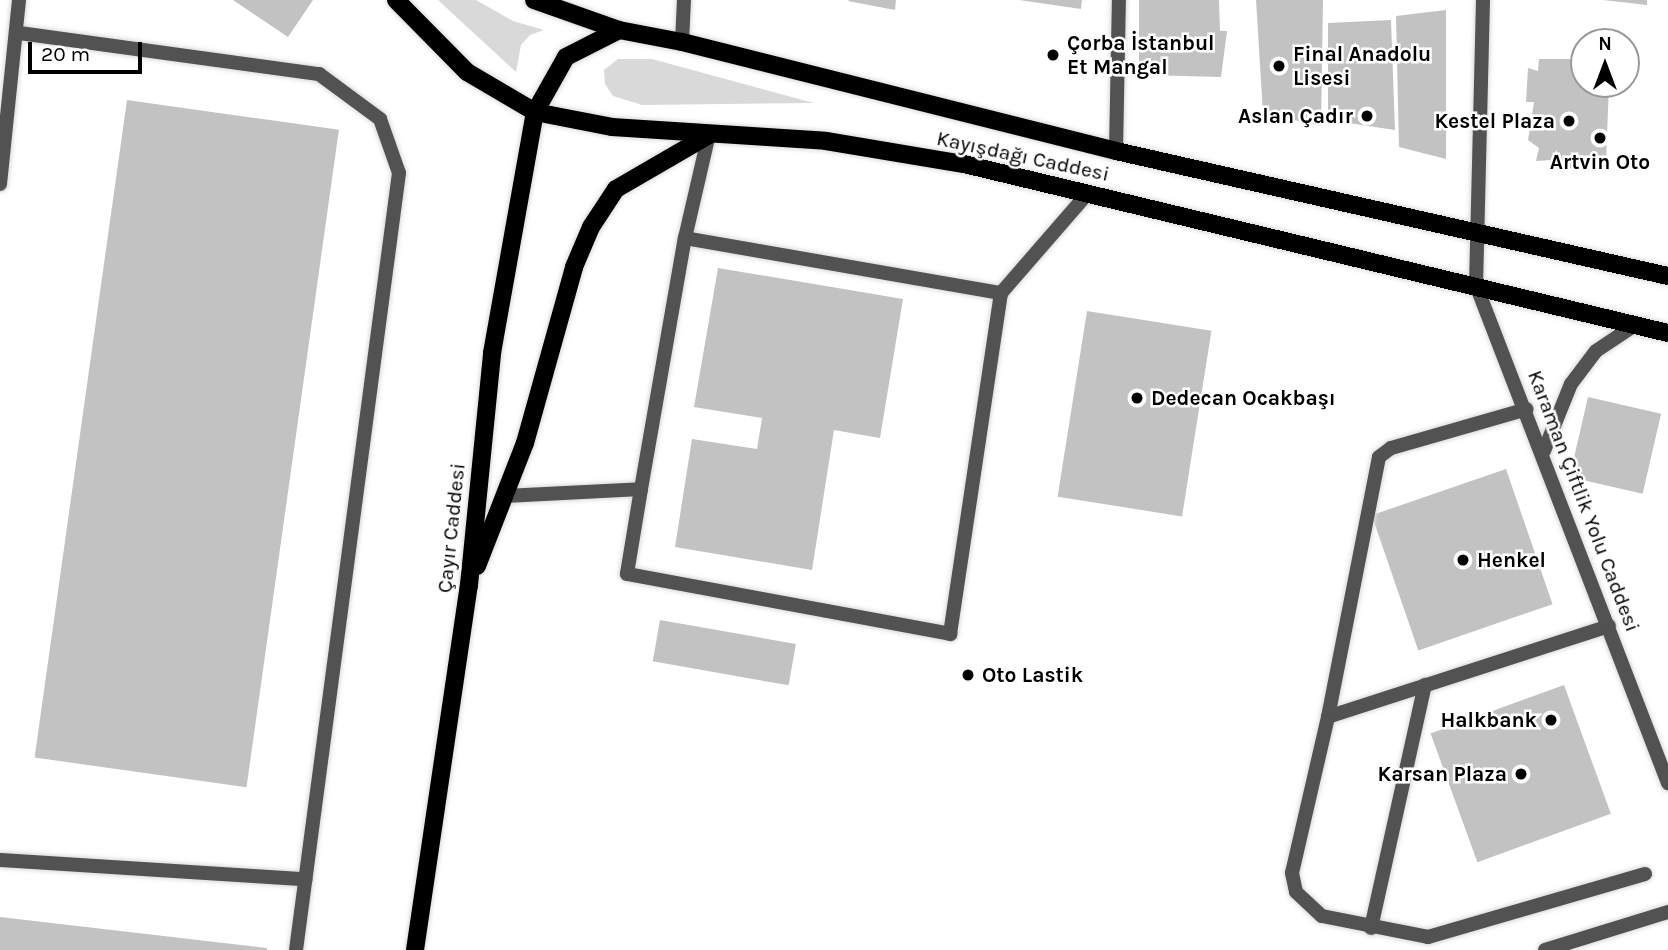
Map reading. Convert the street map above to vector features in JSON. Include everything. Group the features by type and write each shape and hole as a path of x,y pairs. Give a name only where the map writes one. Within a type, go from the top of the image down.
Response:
{"main road":[{"name":"Kayışdağı Caddesi","path":"396,0 467,72 535,112 612,128 826,141 964,164 1668,333"},
{"name":"Kayışdağı Caddesi","path":"534,0 619,30 682,42 1116,151 1668,276"},
{"name":"Çayır Caddesi","path":"415,950 469,585 492,353 535,112 566,57 619,30"},
{"path":"469,585 525,443 574,267 591,227 616,189 709,134"}],"street":[{"path":"0,184 3,139 19,33 19,0"},
{"path":"682,42 684,0"},
{"path":"1116,151 1119,0"},
{"name":"Karaman Çiftlik Yolu Caddesi","path":"1483,0 1476,285 1544,451 1668,783"},
{"path":"19,33 319,74 380,119 399,173 296,950"},
{"path":"709,134 685,238 627,574 950,634 1000,293 1088,193"},
{"path":"685,238 1000,293"},
{"path":"1544,451 1571,384 1596,351 1635,325"},
{"path":"1527,409 1391,448 1379,457 1328,717 1292,873 1296,892 1322,916 1403,935 1443,937 1644,874"},
{"path":"505,496 641,489"},
{"path":"1328,717 1609,626"},
{"path":"1371,928 1425,685"},
{"path":"0,860 305,879"},
{"path":"1545,950 1668,912"}],"shaded area":[{"path":"438,0 476,0 513,21 544,30 530,35 521,45 516,72"},
{"path":"618,59 652,59 814,103 642,105 613,96 605,84 604,70"}],"building":[{"path":"233,0 313,0 288,37"},
{"path":"896,0 895,10 848,1"},
{"path":"1019,0 1082,0 1081,9"},
{"path":"1139,0 1219,0 1220,31 1227,31 1221,77 1146,75 1139,68"},
{"path":"1256,0 1323,0 1321,126 1263,113"},
{"path":"1603,0 1647,0 1647,5"},
{"path":"1446,10 1446,159 1399,147 1396,16"},
{"path":"1391,20 1395,130 1328,120 1328,23"},
{"name":"Kestel Plaza","path":"1539,59 1570,59 1570,98 1608,98 1606,162 1586,162 1561,172 1552,160 1536,161 1539,148 1528,140 1534,102 1526,102 1528,68 1538,71"},
{"path":"127,100 339,130 247,787 35,758"},
{"path":"718,268 903,299 880,438 834,430 812,570 675,547 692,439 757,449 762,418 694,407"},
{"path":"1087,311 1211,331 1182,516 1058,497"},
{"path":"1588,397 1661,414 1643,494 1570,477"},
{"name":"Henkel","path":"1506,469 1553,604 1418,650 1372,515"},
{"path":"660,620 796,644 789,685 653,661"},
{"name":"Karsan Plaza","path":"1564,685 1611,814 1477,862 1431,734"},
{"path":"0,917 267,948 267,950 0,950"}],"place":[{"name":"Çorba İstanbul Et Mangal","path":"1053,55"},
{"name":"Final Anadolu Lisesi","path":"1279,66"},
{"name":"Aslan Çadır","path":"1367,116"},
{"name":"Kestel Plaza","path":"1569,121"},
{"name":"Artvin Oto","path":"1600,138"},
{"name":"Dedecan Ocakbaşı","path":"1137,398"},
{"name":"Henkel","path":"1463,560"},
{"name":"Oto Lastik","path":"968,675"},
{"name":"Halkbank","path":"1551,720"},
{"name":"Karsan Plaza","path":"1521,774"}]}
